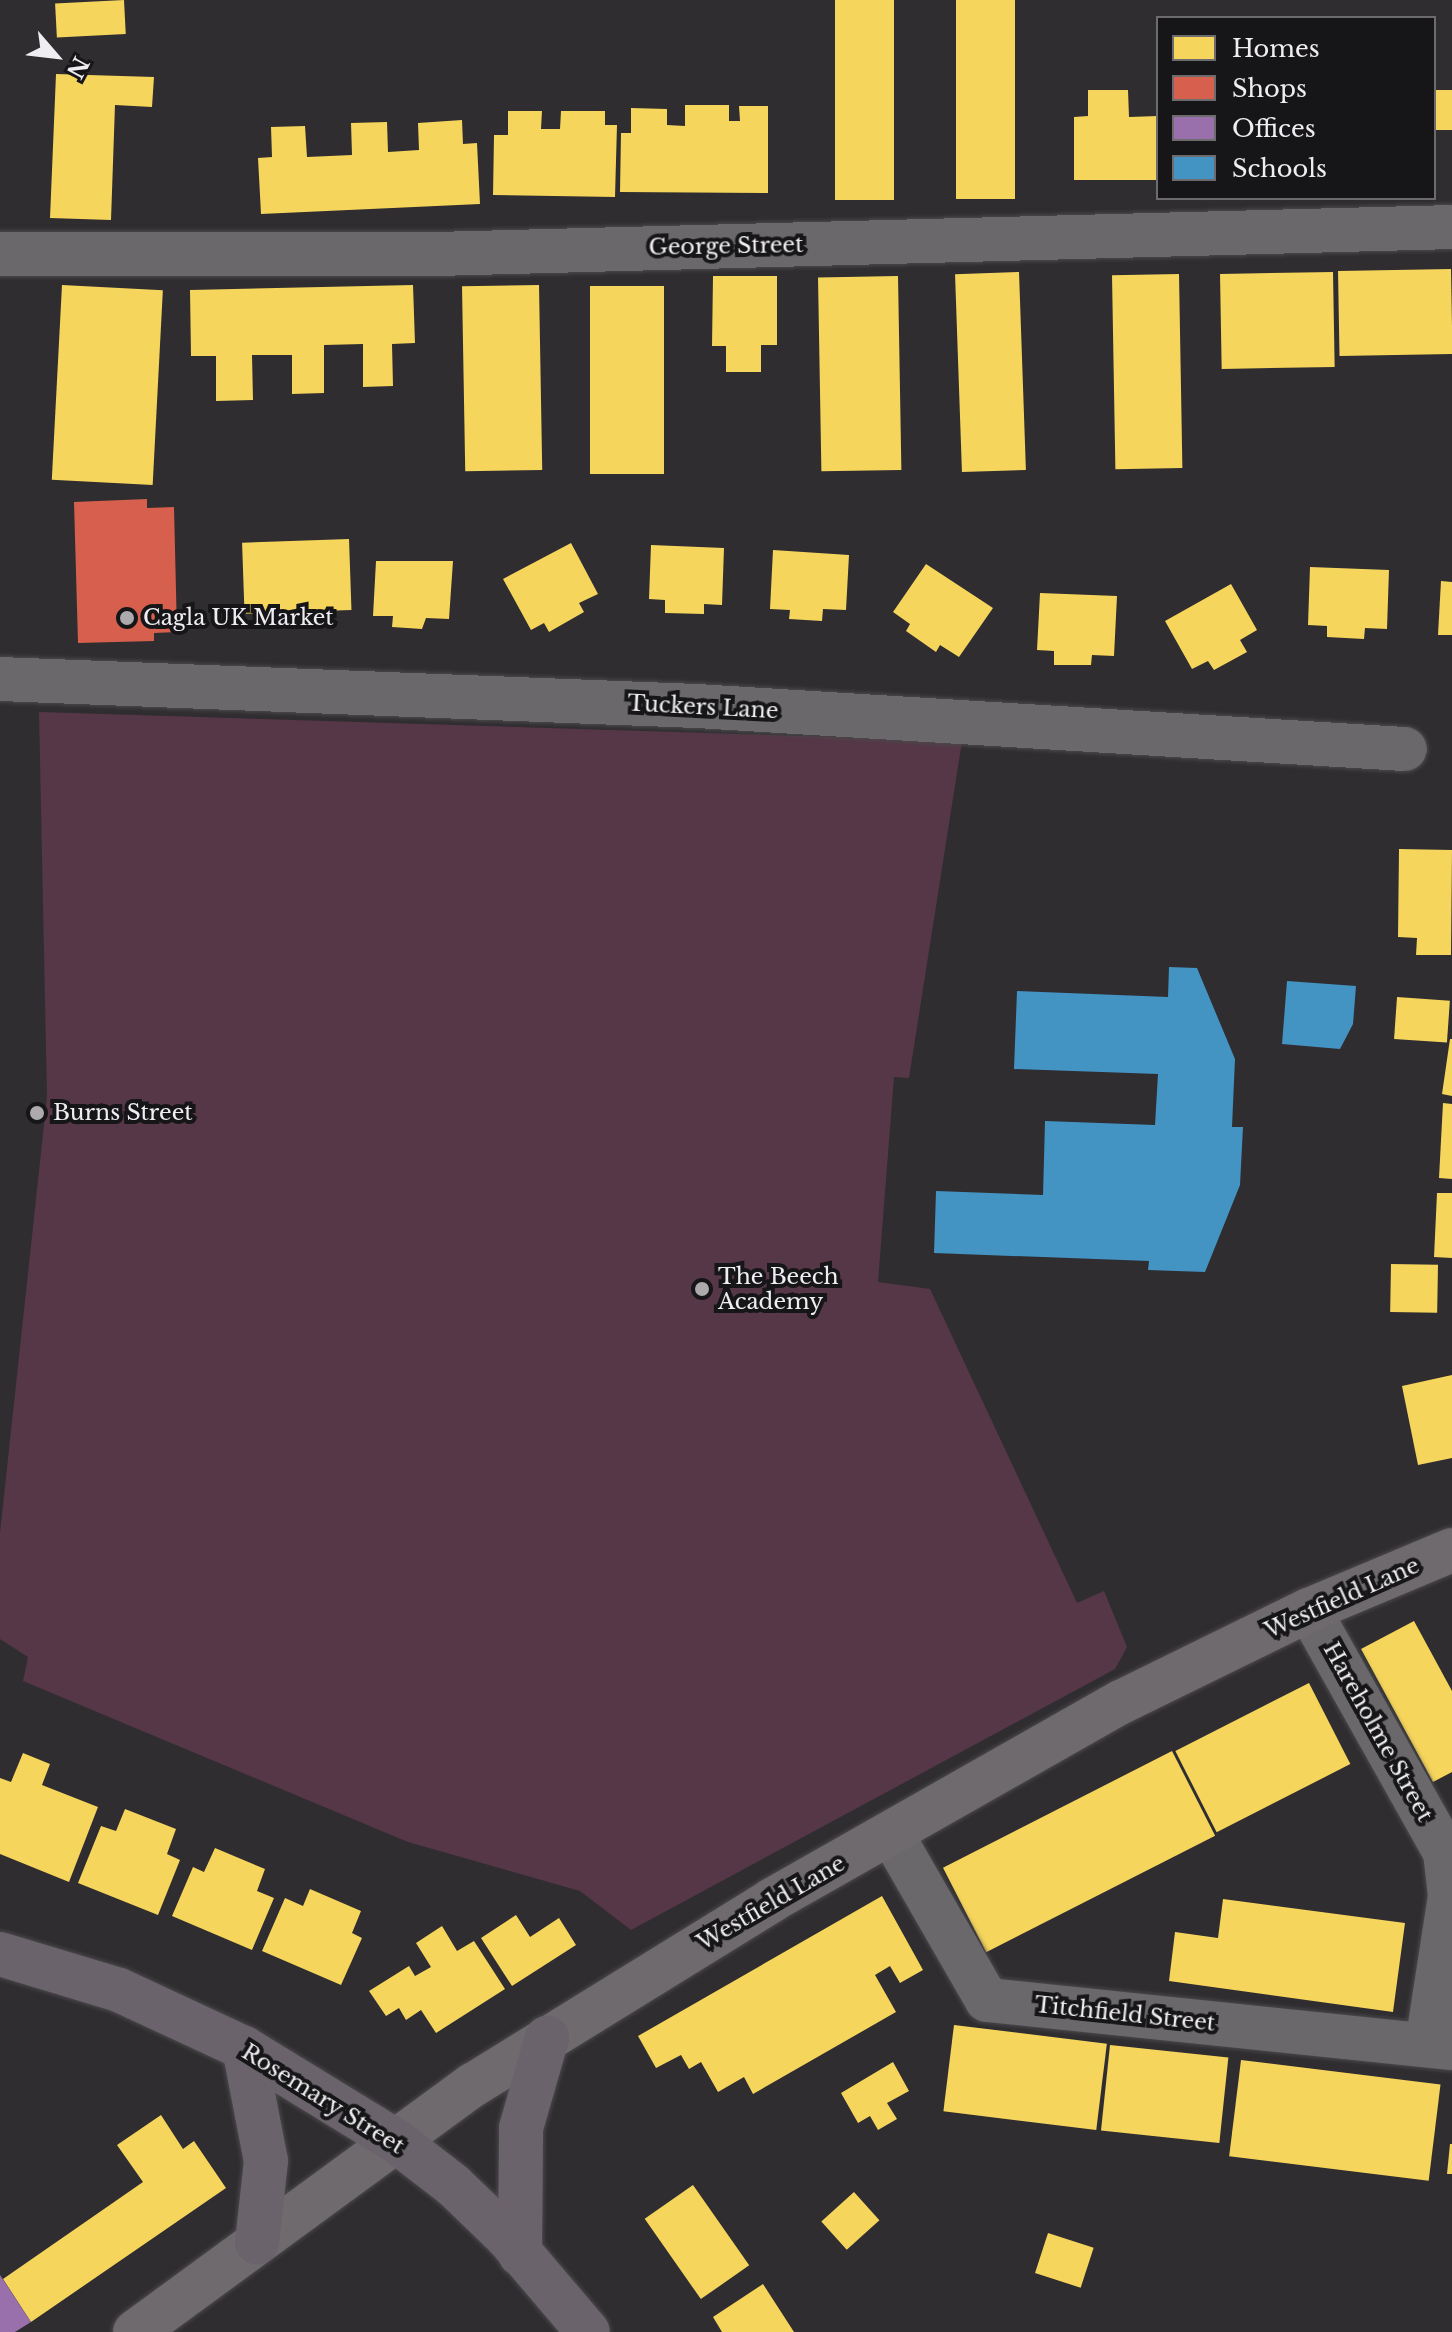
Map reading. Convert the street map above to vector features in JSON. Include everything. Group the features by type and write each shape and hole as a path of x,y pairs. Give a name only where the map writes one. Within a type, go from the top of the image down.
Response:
{"highway":[{"name":"Rosemary Street","path":"0,1954 119,1990 244,2048 396,2141 453,2185 520,2254 588,2332"},
{"path":"520,2254 521,2128 547,2038"},
{"path":"244,2048 266,2161 257,2243"}],"street":[{"name":"George Street","path":"0,254 436,254 1452,227"},
{"name":"Tuckers Lane","path":"0,679 697,706 1405,749"},
{"name":"Westfield Lane","path":"135,2332 396,2141 547,2038 772,1900 892,1835 1121,1702 1309,1610 1452,1550"},
{"name":"Hareholme Street","path":"1309,1610 1445,1852 1450,1896 1440,2047"},
{"name":"Titchfield Street","path":"892,1835 987,2000 1440,2047"}],"shaded area":[{"name":"The Beech Academy","path":"39,712 962,741 909,1078 894,1077 878,1282 930,1289 1077,1603 1104,1591 1127,1647 1115,1669 631,1930 580,1891 408,1842 23,1681 28,1657 0,1639 0,1533 47,1097"}],"building: Homes":[{"path":"124,0 126,34 57,38 55,4"},
{"path":"835,0 894,0 894,200 835,200"},
{"path":"956,0 1015,0 1015,199 956,199"},
{"path":"56,74 154,77 152,107 115,105 111,220 50,218"},
{"path":"1088,90 1128,90 1129,117 1156,116 1156,180 1074,180 1074,117 1088,116"},
{"path":"1436,90 1452,90 1452,130 1436,130"},
{"path":"685,105 729,105 729,121 740,121 739,106 768,106 768,193 620,192 621,133 631,133 631,108 667,109 667,125 685,126"},
{"path":"508,111 542,111 541,129 560,129 561,111 605,111 605,125 617,125 615,197 493,195 494,135 508,135"},
{"path":"462,120 463,144 477,143 480,204 261,214 258,158 272,157 271,127 305,126 307,157 352,155 351,123 387,122 388,152 419,150 418,123"},
{"path":"1451,269 1452,354 1340,356 1338,271"},
{"path":"1019,272 1026,470 962,472 955,274"},
{"path":"1333,272 1335,367 1222,369 1220,274"},
{"path":"1179,274 1182,468 1115,469 1112,275"},
{"path":"713,276 777,276 777,345 761,345 761,372 726,372 726,346 712,346"},
{"path":"898,276 901,470 821,471 818,277"},
{"path":"62,285 163,290 153,485 52,480"},
{"path":"413,285 415,343 392,344 393,386 363,387 363,344 324,345 324,393 292,394 292,355 252,355 253,400 216,401 216,356 191,356 190,290"},
{"path":"539,285 542,470 465,471 462,286"},
{"path":"590,286 664,286 664,474 590,474"},
{"path":"349,539 351,610 245,614 242,543"},
{"path":"571,543 598,594 579,603 584,612 549,632 544,623 531,630 503,579"},
{"path":"651,545 724,548 722,605 704,604 704,614 665,613 665,600 649,599"},
{"path":"773,550 849,555 846,610 823,609 822,621 789,619 790,610 770,609"},
{"path":"376,561 453,561 449,619 426,618 422,629 392,627 393,616 373,616"},
{"path":"926,564 993,608 959,657 940,645 936,652 906,631 910,624 893,612"},
{"path":"1310,567 1389,570 1387,629 1365,628 1364,639 1327,637 1327,626 1308,625"},
{"path":"1441,581 1452,582 1452,635 1438,635"},
{"path":"1231,584 1257,630 1240,640 1247,652 1214,670 1208,661 1192,669 1165,621"},
{"path":"1040,593 1117,596 1114,656 1092,655 1091,665 1054,665 1054,651 1037,650"},
{"path":"1399,849 1452,850 1451,955 1416,955 1417,938 1398,937"},
{"path":"1397,997 1450,1001 1447,1043 1394,1039"},
{"path":"1452,1039 1452,1096 1442,1094"},
{"path":"1443,1103 1452,1104 1452,1179 1439,1178"},
{"path":"1437,1193 1452,1193 1452,1258 1434,1257"},
{"path":"1391,1264 1438,1265 1437,1313 1390,1312"},
{"path":"1452,1375 1452,1458 1418,1465 1402,1386"},
{"path":"1414,1621 1452,1691 1452,1772 1433,1782 1361,1649"},
{"path":"1309,1683 1350,1764 1217,1832 1175,1751"},
{"path":"1172,1751 1215,1836 986,1952 943,1868"},
{"path":"23,1753 50,1764 42,1785 98,1807 69,1882 0,1854 0,1778 11,1782"},
{"path":"125,1809 176,1829 167,1854 180,1860 158,1915 78,1883 101,1826 116,1831"},
{"path":"215,1848 265,1869 257,1891 274,1898 252,1950 172,1916 193,1867 204,1872"},
{"path":"310,1889 361,1911 352,1933 362,1938 341,1985 262,1951 285,1898 303,1906"},
{"path":"882,1896 923,1970 900,1983 890,1966 875,1975 896,2012 753,2094 744,2077 718,2092 701,2062 689,2069 681,2055 656,2068 638,2036"},
{"path":"1223,1899 1405,1923 1393,2012 1169,1981 1175,1932 1218,1938"},
{"path":"516,1915 530,1937 559,1918 576,1945 512,1986 481,1938"},
{"path":"442,1926 457,1951 474,1941 505,1989 436,2033 421,2010 406,2020 399,2008 386,2016 369,1991 409,1966 415,1976 431,1967 416,1943"},
{"path":"954,2025 1107,2044 1096,2130 943,2111"},
{"path":"1110,2045 1228,2057 1219,2143 1101,2131"},
{"path":"1241,2060 1441,2084 1429,2181 1229,2156"},
{"path":"893,2062 909,2091 887,2103 897,2119 878,2130 870,2116 858,2123 841,2093"},
{"path":"161,2115 183,2149 194,2141 226,2188 31,2322 3,2279 143,2182 117,2145"},
{"path":"1450,2144 1452,2174 1447,2174"},
{"path":"693,2185 749,2265 701,2299 645,2219"},
{"path":"854,2192 879,2220 847,2250 821,2221"},
{"path":"1048,2233 1094,2248 1081,2288 1035,2273"},
{"path":"763,2284 794,2332 722,2332 713,2317"}],"building: Shops":[{"path":"147,499 147,508 174,507 177,632 154,633 154,641 78,643 74,502"}],"building: Offices":[{"path":"0,2275 31,2322 15,2332 0,2332"}],"building: Schools":[{"path":"1169,967 1197,968 1235,1059 1232,1127 1243,1127 1240,1185 1205,1272 1148,1270 1149,1261 934,1253 936,1191 1043,1195 1045,1121 1155,1125 1158,1074 1014,1069 1017,991 1168,997"},
{"path":"1287,981 1356,986 1353,1024 1340,1049 1282,1044"}],"place":[{"name":"Cagla UK Market","path":"127,618"},
{"name":"Burns Street","path":"37,1113"},
{"name":"The Beech Academy","path":"702,1289"}]}
